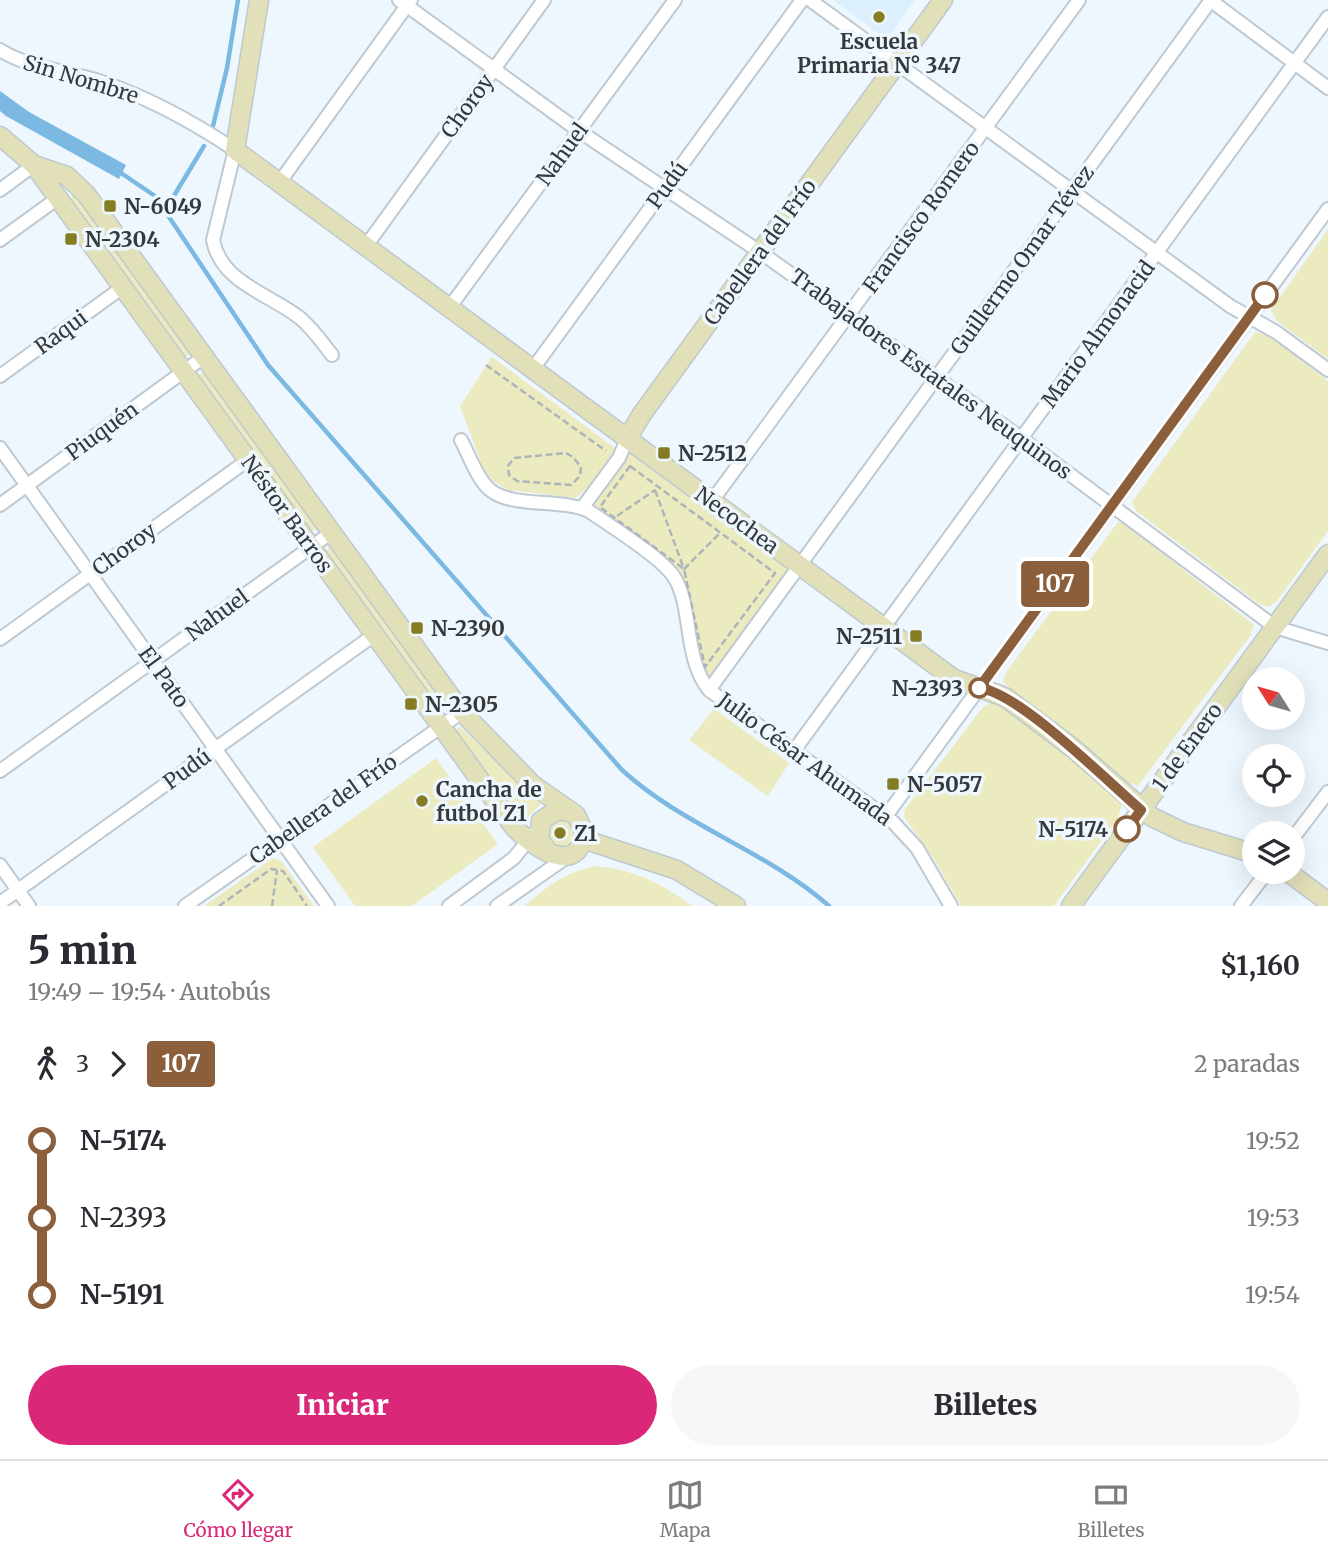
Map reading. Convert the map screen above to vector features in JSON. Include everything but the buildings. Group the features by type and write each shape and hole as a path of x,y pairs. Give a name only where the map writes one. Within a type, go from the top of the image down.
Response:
{"street":[{"path":"259,0 235,150 213,240 216,255 224,267 247,285 298,316 314,331 332,355"},
{"name":"Choroy","path":"366,246 544,0"},
{"name":"Nahuel","path":"449,308 675,0"},
{"name":"Pudú","path":"532,370 802,0"},
{"path":"810,0 1157,252 1328,370"},
{"name":"Cabellera del Frío","path":"582,508 619,457 627,439 943,0"},
{"name":"Francisco Romero","path":"712,501 1079,0"},
{"path":"1211,0 1328,88"},
{"name":"Guillermo Omar Tévez","path":"709,690 1211,0"},
{"path":"279,183 406,2"},
{"name":"Trabajadores Estatales Neuquinos","path":"406,2 579,131 760,252 1113,504 1275,626 1328,643"},
{"name":"Mario Almonacid","path":"793,752 1328,17"},
{"name":"Sin Nombre","path":"0,50 19,60 100,81 135,94 178,114 235,150"},
{"name":"Néstor Barros","path":"0,136 34,165 514,827 529,841 549,853"},
{"name":"Necochea","path":"235,150 954,679 998,693 1016,705 1088,761 1141,810 1172,828 1242,851"},
{"path":"0,190 34,165"},
{"name":"Néstor Barros","path":"34,165 62,173 82,188 462,712 533,785 570,812 583,826 583,839"},
{"path":"0,240 58,198"},
{"path":"887,816 1328,209"},
{"name":"Raqui","path":"0,376 123,287"},
{"name":"Piuquén","path":"0,505 205,356"},
{"name":"Julio César Ahumada","path":"461,440 484,483 495,494 582,508 663,566 676,579 696,665 709,690 887,816 917,848 951,906"},
{"name":"El Pato","path":"0,448 328,906"},
{"name":"Choroy","path":"0,639 248,460"},
{"name":"Nahuel","path":"0,771 332,532"},
{"name":"1 de Enero","path":"1071,906 1328,554"},
{"name":"Pudú","path":"0,903 374,635"},
{"name":"Cabellera del Frío","path":"185,906 462,712"},
{"path":"1305,822 1328,792"},
{"path":"449,906 514,858 541,821 557,810 570,812"},
{"path":"541,821 539,839 549,853 561,856 572,853"},
{"path":"497,906 572,853 583,839 677,870 737,906"},
{"path":"0,865 29,906"},
{"path":"1241,906 1258,884"},
{"path":"1304,884 1328,902"}],"path":[{"path":"486,365 606,451"},
{"path":"566,453 581,467 578,479 566,486 517,481 508,471 509,462 517,457 566,453"},
{"path":"657,489 684,569 705,667 775,573 657,489 630,466 600,507 684,569"},
{"path":"614,518 657,489"},
{"path":"684,569 720,533"},
{"path":"219,906 271,869 283,871 307,906"},
{"path":"272,906 277,870"}],"shaded area":[{"name":"Escuela Primaria N° 347","path":"833,0 915,0 891,33 879,34"},
{"path":"72,196 77,196 191,351 189,356 182,355 70,201"},
{"path":"1328,229 1328,359 1277,321 1271,310"},
{"path":"1255,332 1267,334 1328,381 1328,531 1277,601 1269,607 1259,604 1136,511 1132,502"},
{"path":"492,357 616,449 591,485 575,498 508,490 493,481 483,468 460,406"},
{"path":"204,371 318,527 317,530 309,530 198,376"},
{"path":"631,451 791,570 713,676 703,675 679,573 590,506"},
{"path":"1118,522 1125,524 1254,625 1250,636 1138,786 1129,783 1003,682 1006,672"},
{"path":"328,548 335,549 442,698 441,705 436,706 326,553"},
{"path":"993,701 1058,746 1122,804 1118,818 1054,906 961,906 934,859 904,817 905,809 983,707"},
{"path":"714,709 789,763 768,796 689,740"},
{"path":"459,726 541,804 521,824 455,733"},
{"name":"Cancha de futbol Z1","path":"436,758 498,844 412,906 355,906 313,847"},
{"path":"557,817 572,821 577,836 567,849 551,847 545,828"},
{"path":"273,858 282,862 314,906 204,906"},
{"path":"594,866 634,874 669,890 692,906 525,906 557,881"}],"water":[{"path":"0,91 29,112 126,165 119,179 6,116 0,111"}],"waterway":[{"path":"213,126 227,68 238,0"},
{"path":"166,209 204,146"},
{"path":"118,171 155,196 268,365 622,770 671,807 779,869 829,906"}],"bus line":[{"name":"107","path":"1127,829 1141,810 1060,738 998,693 979,688 1265,295"}],"place":[{"name":"Escuela Primaria N° 347","path":"879,17"},
{"name":"N-6049","path":"110,206"},
{"name":"N-2304","path":"71,239"},
{"name":"N-2512","path":"664,453"},
{"name":"N-2390","path":"417,628"},
{"name":"N-2511","path":"916,636"},
{"name":"N-2393","path":"979,688"},
{"name":"N-2305","path":"411,704"},
{"name":"N-5057","path":"893,784"},
{"name":"Cancha de futbol Z1","path":"422,801"},
{"name":"N-5174","path":"1127,829"},
{"name":"Z1","path":"560,833"}]}
